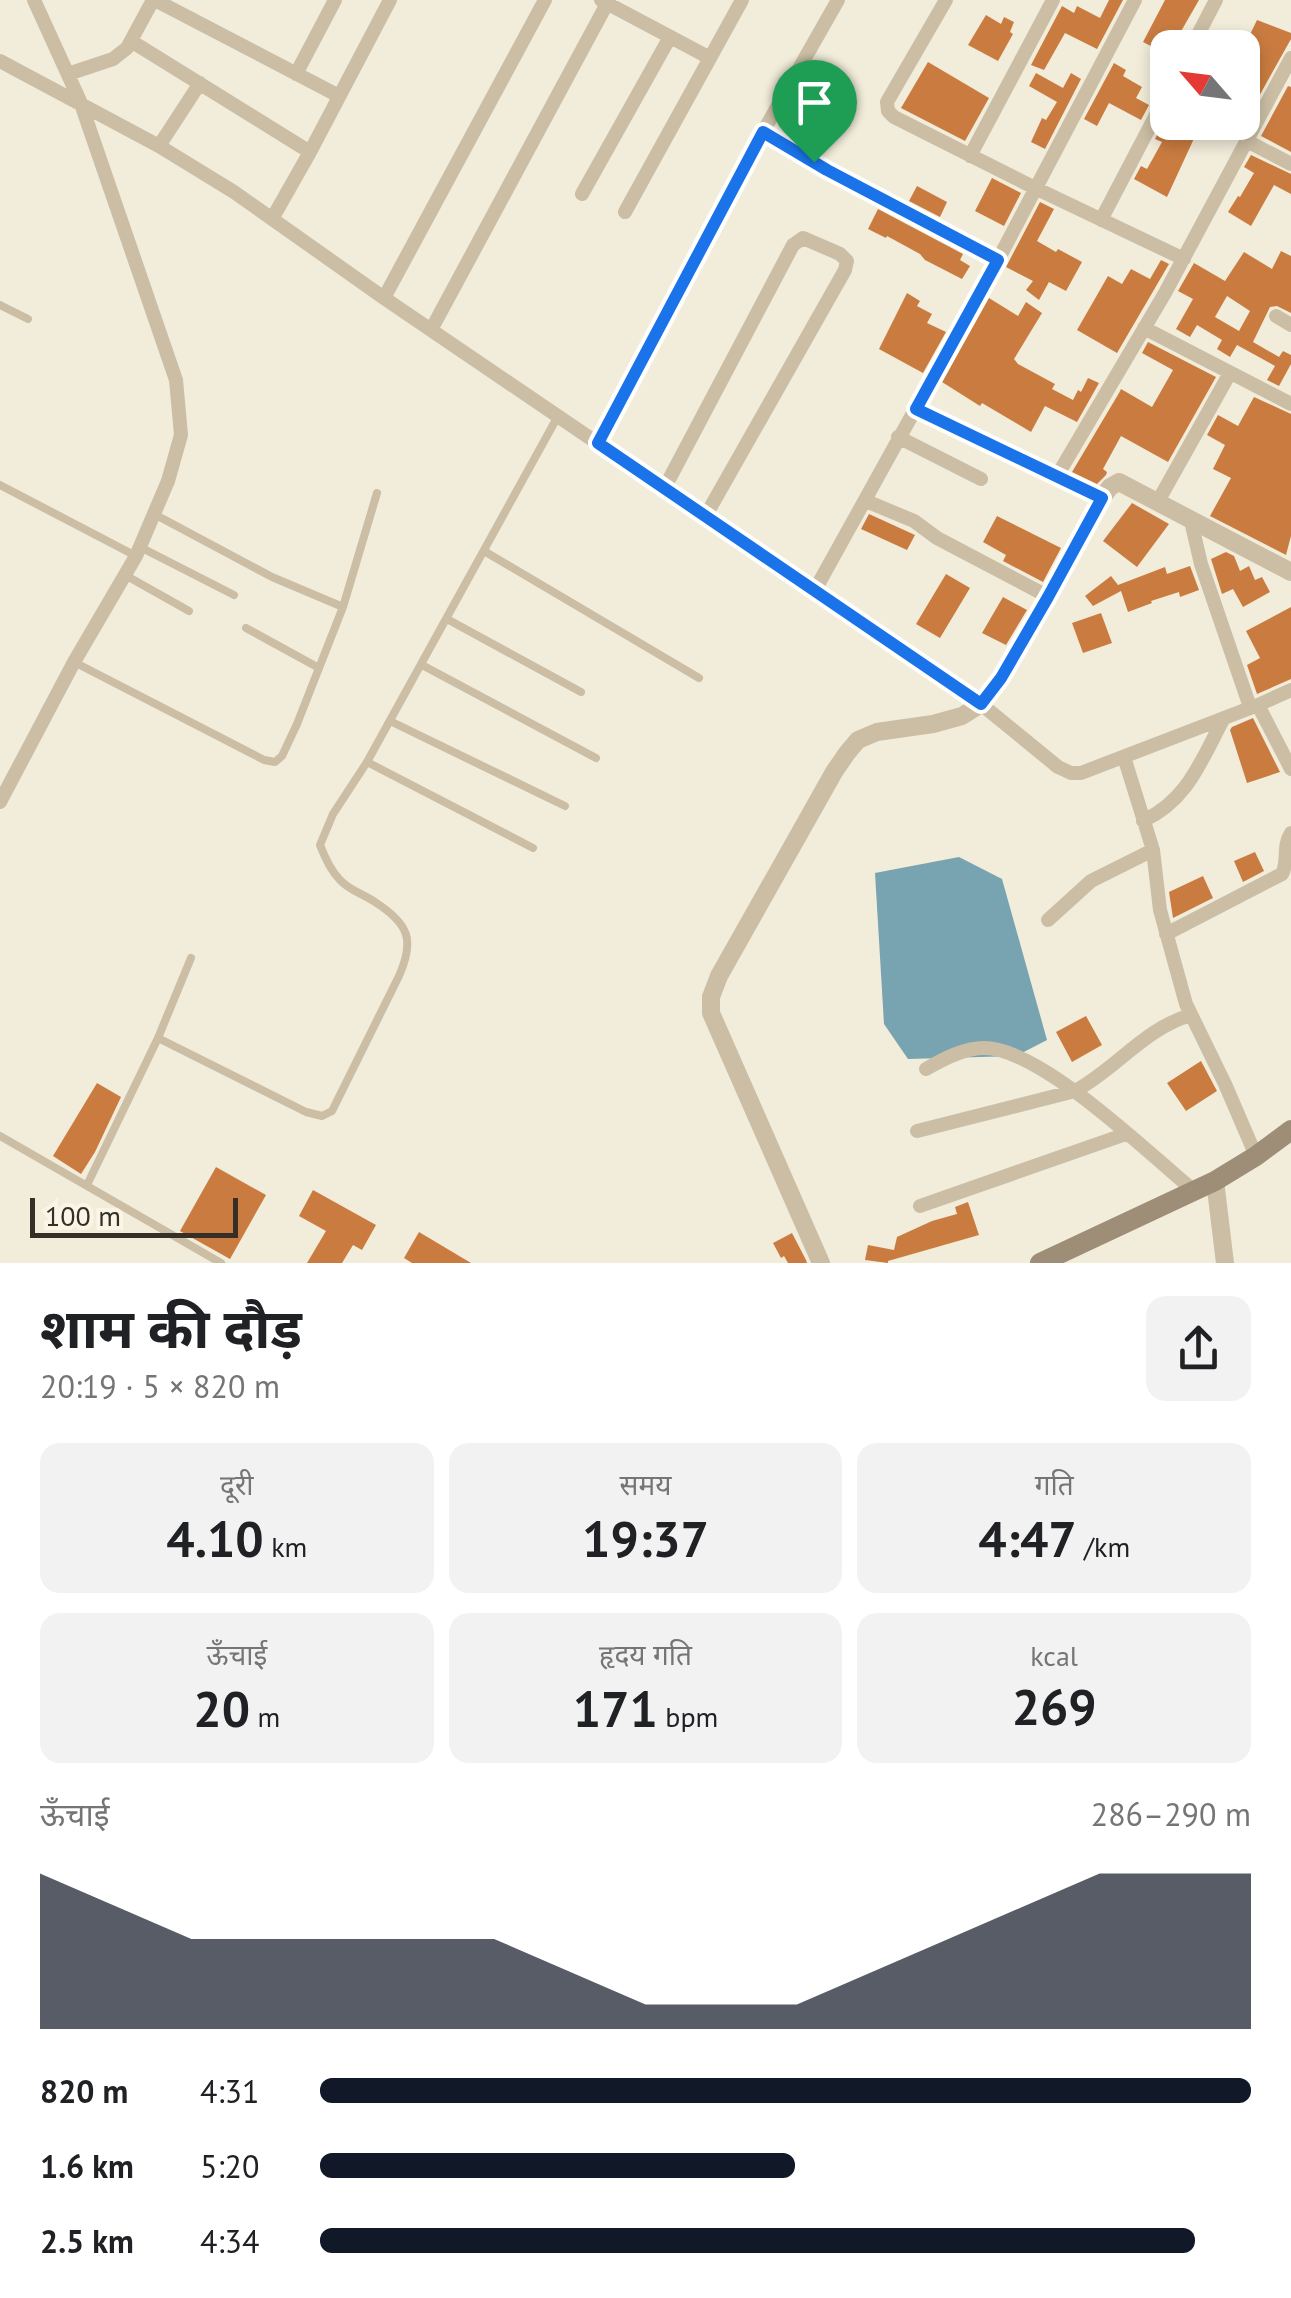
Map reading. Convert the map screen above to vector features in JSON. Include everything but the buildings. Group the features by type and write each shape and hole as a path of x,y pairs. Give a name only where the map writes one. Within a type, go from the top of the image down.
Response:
{"main road":[{"path":"1040,1263 1215,1181 1291,1130"}],"street":[{"path":"0,802 138,551 177,457 181,435 176,380 80,102 34,0"},
{"path":"68,74 112,59 128,48 154,0 339,96"},
{"path":"296,74 335,0"},
{"path":"272,219 390,0"},
{"path":"384,298 545,0"},
{"path":"625,212 742,0"},
{"path":"598,443 763,132 838,0"},
{"path":"946,0 890,94 888,110 970,156 1184,259"},
{"path":"970,156 1053,0"},
{"path":"815,590 998,260 1135,0"},
{"path":"1200,30 1216,0"},
{"path":"432,330 605,1 710,58"},
{"path":"582,194 670,37"},
{"path":"131,41 310,152"},
{"path":"1058,476 1184,259 1291,58"},
{"path":"0,60 159,146 272,219 981,704 1058,767 1080,772 1291,690"},
{"path":"159,146 200,83"},
{"path":"1101,220 1150,126"},
{"path":"763,132 998,260"},
{"path":"1247,141 1291,164"},
{"path":"664,489 793,245 803,238 840,254 847,261 845,270 704,518"},
{"path":"1276,316 1291,325"},
{"path":"1144,328 1291,404"},
{"path":"1157,503 1230,372"},
{"path":"916,409 1102,498"},
{"path":"898,438 981,479"},
{"path":"821,1263 712,1014 711,997 719,976 834,772 858,740 877,732 962,716 981,704 1001,678 1102,498 1119,482 1291,572"},
{"path":"866,500 914,521 937,538 1048,597"},
{"path":"1191,521 1201,564 1254,706 1291,770"},
{"path":"1144,821 1176,800 1224,718"},
{"path":"1124,756 1153,850 1166,934 1181,988 1256,1156"},
{"path":"1166,934 1282,874 1286,868 1285,845 1291,833"},
{"path":"1048,920 1090,882 1153,850"},
{"path":"917,1131 1075,1090 1094,1080 1151,1032 1192,1015"},
{"path":"926,1068 980,1048 1016,1056 1075,1090 1192,1190"},
{"path":"920,1206 1126,1134"},
{"path":"1215,1181 1224,1263"}],"lane":[{"path":"0,305 28,320"},
{"path":"158,1038 306,1112 322,1116 332,1111 408,957 409,945 392,915 340,880 320,846 334,814 448,619 558,416"},
{"path":"0,485 234,595"},
{"path":"74,662 264,760 276,762 298,724 343,606 377,493"},
{"path":"154,514 272,578 343,606"},
{"path":"484,551 699,678"},
{"path":"124,575 189,611"},
{"path":"448,619 581,692"},
{"path":"246,628 319,668"},
{"path":"422,665 596,758"},
{"path":"390,721 565,806"},
{"path":"367,762 533,848"},
{"path":"87,1185 158,1038 191,958"},
{"path":"0,1136 221,1263"}],"water":[{"path":"959,857 1002,879 1047,1040 1016,1056 908,1059 884,1024 875,873"}],"route":[{"path":"763,132 814,162 998,260 916,409 1102,498 1001,678 981,704 598,443 763,132"}]}
